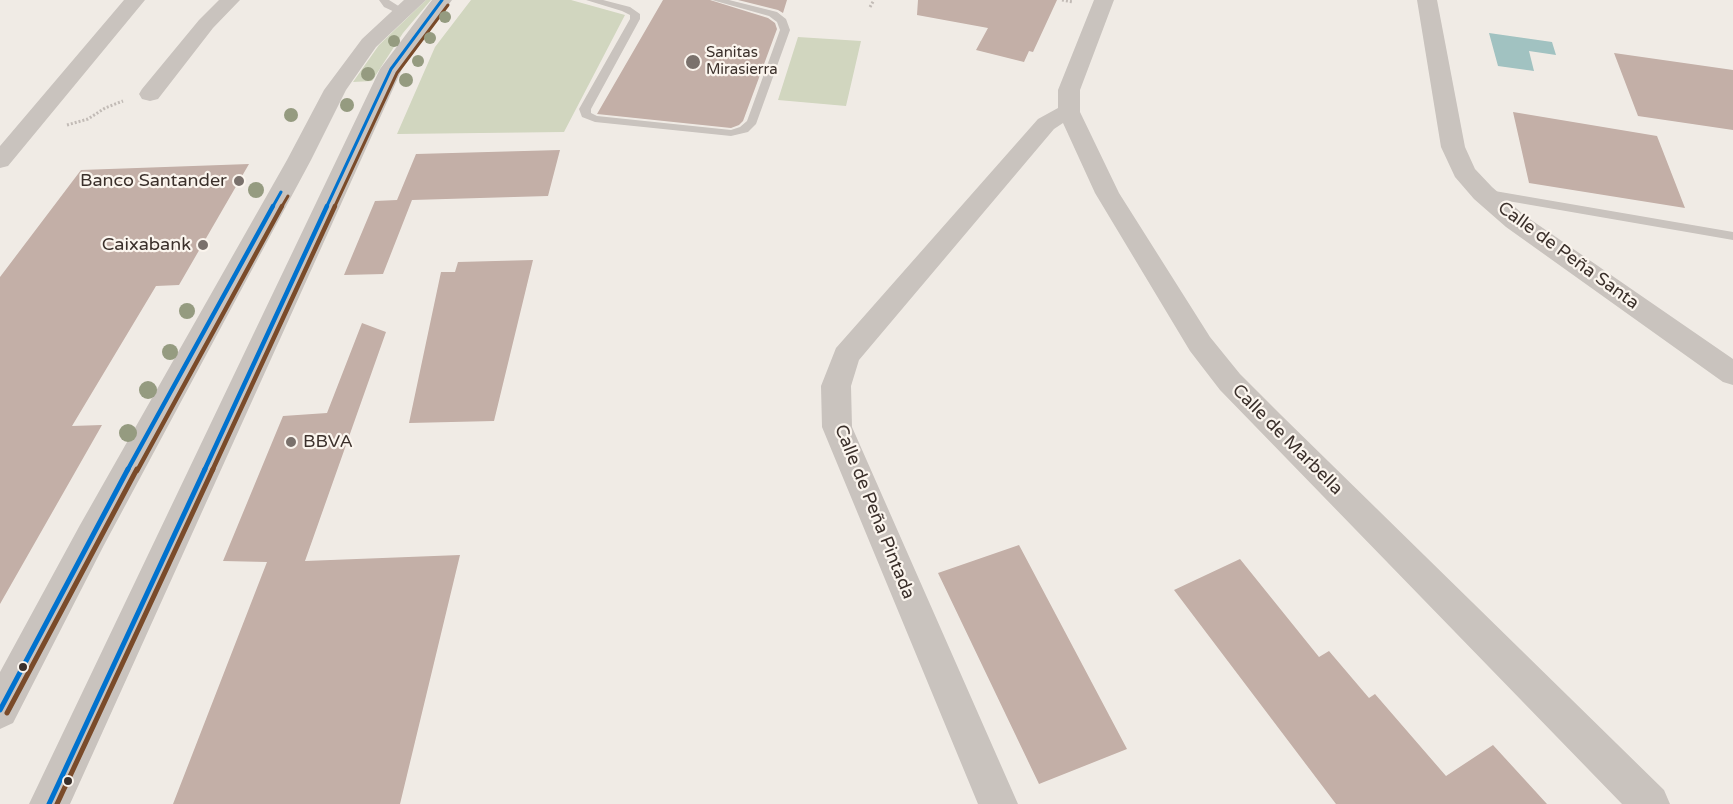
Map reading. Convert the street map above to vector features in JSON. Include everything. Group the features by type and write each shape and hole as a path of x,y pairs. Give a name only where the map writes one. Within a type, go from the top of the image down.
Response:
{"street":[{"path":"0,160 135,0"},
{"path":"150,94 206,24 230,0"},
{"path":"50,804 365,122 391,69 442,0"},
{"path":"1069,112 1069,90 1104,0"},
{"name":"Calle de Peña Santa","path":"1427,0 1453,147 1464,172 1483,193 1515,221 1733,374"},
{"path":"0,710 92,535 299,160 335,90 356,59 401,4"},
{"name":"Calle de Peña Pintada","path":"998,804 837,427 836,386 846,356 1046,124 1057,116 1069,112"},
{"name":"Calle de Marbella","path":"1069,112 1107,193 1200,344 1230,382 1650,804"},
{"path":"318,123 332,125 365,122"},
{"path":"299,160 325,154 349,155"}],"lane":[{"path":"591,0 626,9 635,14 635,20 585,109 586,115 595,119 731,133 744,130 752,122 785,30 782,21 773,15 717,0"},
{"path":"1483,193 1733,236"}],"path":[{"path":"870,7 874,0"},
{"path":"30,125 74,124 105,108 150,94"}],"green space":[{"path":"426,0 431,0 403,33 372,81 353,82 379,45"},
{"path":"471,0 571,0 625,15 564,132 397,134 435,47"},
{"path":"798,37 861,41 846,106 778,100"}],"water":[{"path":"1489,33 1552,42 1556,55 1529,51 1534,71 1498,66"}],"building":[{"path":"663,0 710,0 768,18 775,23 777,29 743,121 739,125 731,128 597,114"},
{"path":"738,0 787,0 783,13"},
{"path":"918,0 1057,0 1033,52 1029,51 1024,62 976,50 988,28 917,15"},
{"path":"1614,53 1733,70 1733,130 1638,116"},
{"path":"1513,112 1657,136 1685,208 1529,183"},
{"path":"560,150 548,196 412,200 383,274 344,275 375,201 397,200 416,154"},
{"path":"249,164 179,285 156,286 72,426 102,425 0,604 0,277 81,170"},
{"path":"533,260 494,421 409,423 441,272 455,272 458,262"},
{"path":"362,323 386,332 305,561 460,555 400,804 173,804 267,562 223,561 283,416 327,413"},
{"path":"1019,545 1127,749 1039,784 938,573"},
{"path":"1240,559 1319,657 1329,651 1369,698 1375,694 1446,776 1493,745 1547,804 1336,804 1174,590"}],"transit line":[{"path":"49,804 391,69 442,0"},
{"path":"57,804 397,73 448,5"},
{"path":"0,710 92,535 281,192"},
{"path":"7,713 99,539 288,196"}],"place":[{"name":"Sanitas Mirasierra","path":"693,62"},
{"name":"Banco Santander","path":"239,181"},
{"name":"Caixabank","path":"203,245"},
{"name":"BBVA","path":"291,442"}]}
